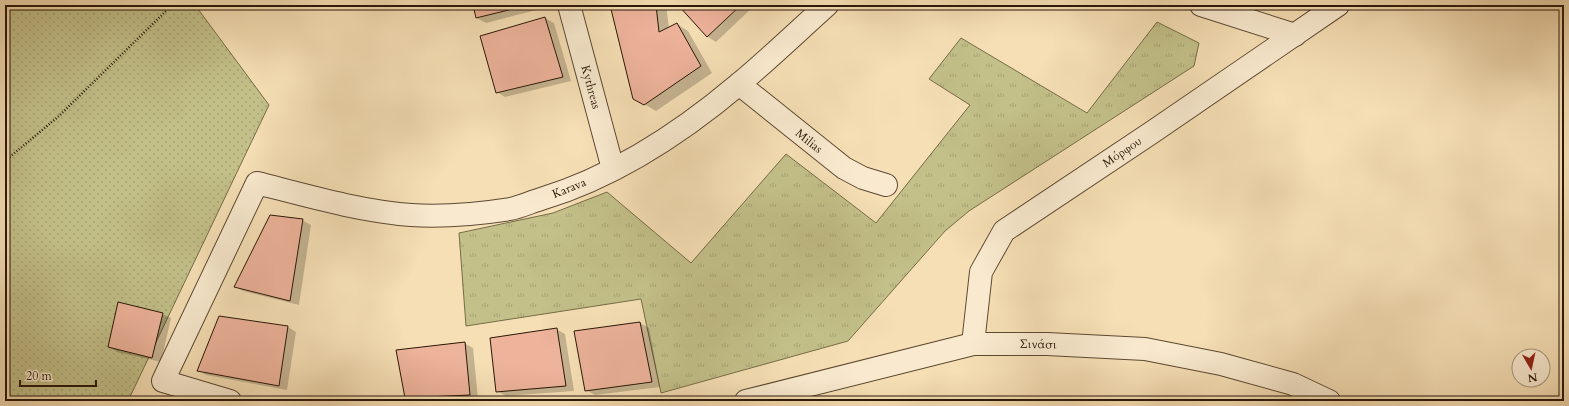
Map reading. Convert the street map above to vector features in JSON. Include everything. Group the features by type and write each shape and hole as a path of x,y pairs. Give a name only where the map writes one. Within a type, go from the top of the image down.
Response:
{"street":[{"name":"Kythreas","path":"569,5 613,169"},
{"name":"Karava","path":"230,401 163,381 257,183 352,206 412,215 460,214 511,208 568,191 655,146 697,117 739,84 827,5"},
{"path":"1201,5 1295,35"},
{"name":"Μόρφου","path":"973,344 981,272 1004,231 1338,5"},
{"name":"Milias","path":"739,84 844,168 864,178 886,185"},
{"name":"Σινάσι","path":"746,401 973,344 1047,344 1145,350 1236,368 1293,384 1329,401"}],"path":[{"path":"5,161 59,116 172,5"}],"green space":[{"path":"5,5 195,5 269,105 128,401 5,401"},
{"path":"1157,22 1199,43 1194,66 969,211 945,231 848,341 661,393 641,299 466,326 459,233 553,213 607,192 691,263 786,154 876,223 970,105 929,79 961,38 1087,113"}],"building":[{"path":"473,5 529,5 476,18"},
{"path":"610,5 656,5 659,32 677,23 701,66 644,105 633,99"},
{"path":"678,5 741,5 707,37"},
{"path":"545,17 563,77 496,93 480,36"},
{"path":"270,215 303,219 290,301 234,287"},
{"path":"118,302 163,313 152,358 108,347"},
{"path":"219,316 288,326 279,386 197,371"},
{"path":"640,322 652,382 585,391 574,331"},
{"path":"557,328 566,386 496,392 490,338"},
{"path":"465,342 470,395 405,398 396,350"}]}
